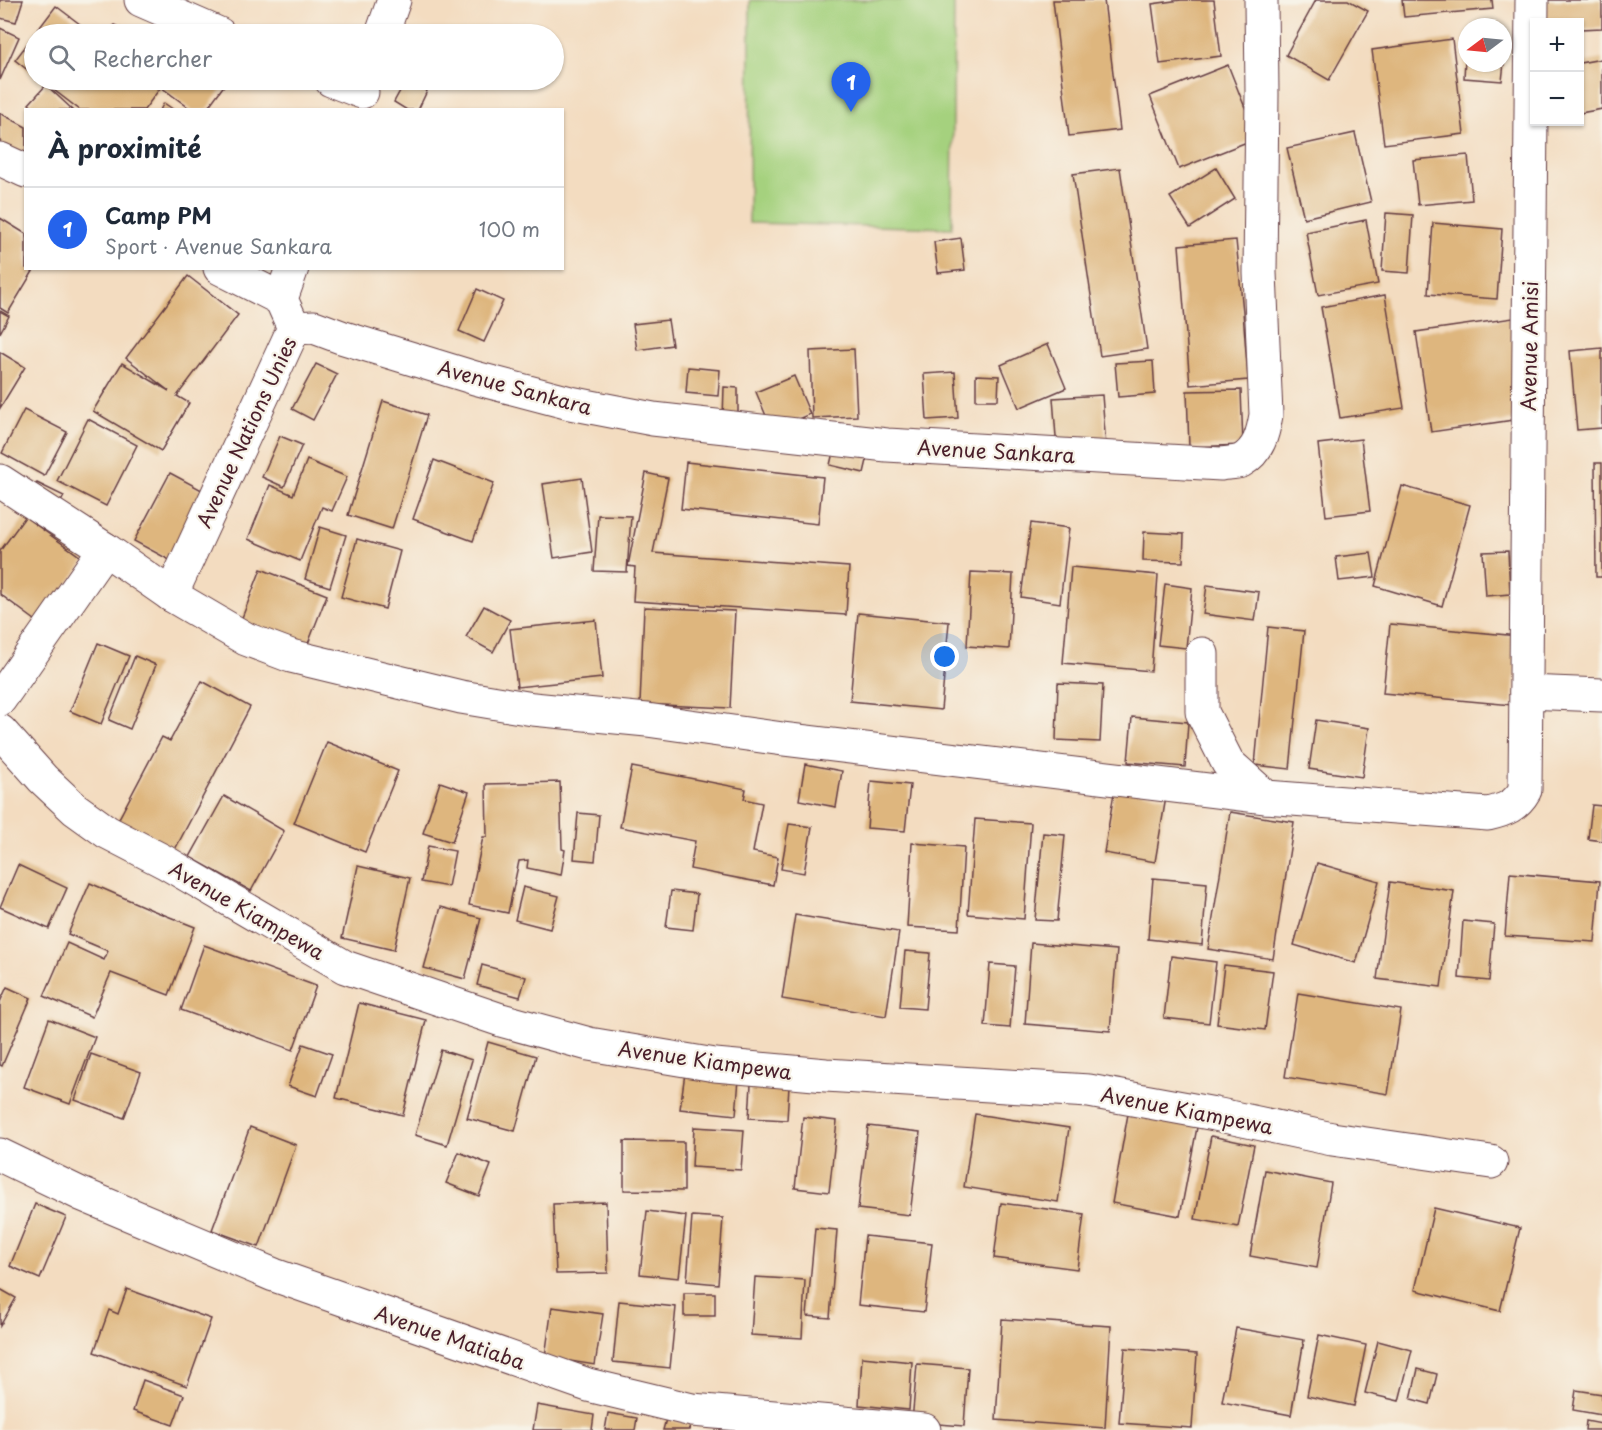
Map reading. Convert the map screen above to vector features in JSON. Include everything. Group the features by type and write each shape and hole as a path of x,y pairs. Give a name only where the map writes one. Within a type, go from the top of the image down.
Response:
{"street":[{"path":"141,0 196,24"},
{"path":"386,24 394,0"},
{"name":"Avenue Sankara","path":"294,328 314,327 475,378 570,403 653,419 887,445 1221,464 1239,462 1254,450 1263,436 1266,415 1260,273 1262,0"},
{"name":"Avenue Amisi","path":"0,481 171,595 246,639 291,656 461,697 533,709 647,720 783,739 1266,797 1478,814 1502,811 1520,799 1525,790 1532,0"},
{"path":"0,159 24,170"},
{"path":"224,270 280,298 291,270"},
{"name":"Avenue Nations Unies","path":"171,595 294,328 280,298"},
{"path":"0,699 105,549"},
{"path":"1202,654 1202,712 1228,763 1266,797"},
{"path":"1526,692 1602,695"},
{"name":"Avenue Kiampewa","path":"0,731 43,779 75,809 107,832 165,862 345,967 501,1020 589,1044 715,1065 826,1076 1089,1091 1215,1114 1332,1139 1491,1162"},
{"name":"Avenue Matiaba","path":"0,1155 81,1194 274,1275 588,1385 692,1410 924,1430"}],"green space":[{"path":"750,0 954,0 952,228 749,223"}],"building":[{"path":"0,0 23,0 16,22 0,18"},
{"path":"1053,0 1104,0 1120,130 1069,136"},
{"path":"1181,0 1214,0 1221,56 1160,64 1152,4"},
{"path":"1316,0 1348,0 1368,11 1329,80 1286,55"},
{"path":"1402,0 1492,0 1493,9 1404,17"},
{"path":"1543,0 1602,0 1602,28 1584,29 1584,18 1544,18"},
{"path":"56,6 80,24 42,24"},
{"path":"0,28 19,37 0,80"},
{"path":"1452,39 1464,134 1384,144 1372,50"},
{"path":"24,48 24,67 15,60"},
{"path":"1602,59 1602,109 1584,112 1584,62"},
{"path":"1228,65 1257,138 1179,169 1150,96"},
{"path":"1464,72 1503,72 1502,81 1464,78"},
{"path":"42,90 51,90 71,108 33,108 29,104"},
{"path":"54,90 159,90 145,108 77,108"},
{"path":"165,90 221,90 207,108 189,108"},
{"path":"401,90 427,91 419,108 404,108 394,102"},
{"path":"164,103 171,108 161,108"},
{"path":"0,113 24,126 24,167 0,154"},
{"path":"1355,133 1371,202 1304,218 1287,148"},
{"path":"1468,155 1472,200 1418,205 1413,160"},
{"path":"1120,168 1147,349 1100,356 1073,174"},
{"path":"1216,168 1235,199 1190,228 1170,197"},
{"path":"1386,213 1413,215 1409,273 1382,271"},
{"path":"0,218 24,233 24,270 34,270 8,313 0,308"},
{"path":"1366,220 1378,284 1318,295 1306,232"},
{"path":"1433,223 1502,229 1497,299 1428,294"},
{"path":"961,238 965,270 938,273 934,242"},
{"path":"1236,240 1248,380 1190,385 1179,245"},
{"path":"188,276 238,315 177,396 189,403 161,451 93,411 122,363 169,391 126,358"},
{"path":"477,289 503,301 484,342 459,331"},
{"path":"1385,295 1404,408 1340,418 1321,307"},
{"path":"0,311 9,316 0,333"},
{"path":"1513,318 1527,418 1431,432 1416,332"},
{"path":"668,320 672,345 637,350 633,324"},
{"path":"1048,344 1066,388 1019,408 1001,365"},
{"path":"1602,348 1602,428 1577,430 1570,351"},
{"path":"854,349 857,416 812,418 810,351"},
{"path":"0,352 25,367 0,408"},
{"path":"1153,361 1155,394 1118,397 1115,363"},
{"path":"316,364 337,374 313,420 292,409"},
{"path":"688,367 720,370 718,396 686,393"},
{"path":"955,372 958,418 927,420 924,374"},
{"path":"976,375 999,376 998,400 976,400"},
{"path":"794,376 810,414 772,430 756,392"},
{"path":"724,387 738,388 738,420 723,419"},
{"path":"1241,390 1243,445 1189,447 1187,391"},
{"path":"1102,395 1106,446 1057,450 1053,398"},
{"path":"383,401 427,415 392,529 348,515"},
{"path":"24,410 67,432 44,476 2,453"},
{"path":"88,419 137,445 106,506 57,481"},
{"path":"280,436 302,445 284,487 262,477"},
{"path":"1361,439 1370,511 1326,516 1318,444"},
{"path":"834,448 868,456 864,473 830,465"},
{"path":"307,460 347,477 332,511 322,507 300,561 248,539 270,485 293,495"},
{"path":"434,460 494,483 473,541 413,519"},
{"path":"686,462 823,477 818,524 681,509"},
{"path":"1595,463 1602,463 1602,577 1596,577"},
{"path":"170,473 213,496 177,564 134,541"},
{"path":"646,473 668,478 653,553 849,567 846,615 633,601 635,567 628,566"},
{"path":"582,478 592,552 554,558 543,484"},
{"path":"37,483 64,496 57,509 32,494"},
{"path":"1402,486 1470,505 1442,606 1375,586"},
{"path":"598,515 631,516 627,572 594,571"},
{"path":"25,517 85,560 39,623 0,594 0,551"},
{"path":"1031,523 1069,528 1060,603 1021,597"},
{"path":"320,527 346,535 330,587 305,579"},
{"path":"1144,532 1184,534 1183,562 1143,561"},
{"path":"357,539 400,551 385,609 341,597"},
{"path":"1508,551 1510,594 1486,596 1483,552"},
{"path":"1371,553 1375,577 1339,581 1336,557"},
{"path":"1071,567 1158,575 1151,671 1063,663"},
{"path":"261,569 327,595 304,654 238,628"},
{"path":"971,572 1013,574 1009,649 967,646"},
{"path":"1165,584 1192,588 1186,648 1158,645"},
{"path":"1207,585 1259,592 1255,621 1203,614"},
{"path":"484,606 510,620 493,652 466,637"},
{"path":"644,607 735,611 730,708 640,704"},
{"path":"858,613 949,622 941,710 850,701"},
{"path":"596,620 602,678 517,687 510,629"},
{"path":"1390,624 1518,636 1512,705 1383,693"},
{"path":"1268,627 1304,631 1290,769 1255,765"},
{"path":"98,643 129,656 101,724 70,711"},
{"path":"135,656 156,665 130,729 109,720"},
{"path":"202,681 250,707 171,857 115,826 162,737 170,741"},
{"path":"1058,683 1103,685 1100,742 1056,740"},
{"path":"1132,717 1188,722 1185,767 1128,762"},
{"path":"1316,720 1369,728 1362,777 1309,769"},
{"path":"327,742 398,771 365,852 294,823"},
{"path":"805,764 842,771 836,807 799,800"},
{"path":"632,767 746,789 744,799 762,803 753,852 778,857 773,885 690,869 695,841 620,827"},
{"path":"871,781 910,785 905,831 867,828"},
{"path":"440,782 469,792 452,842 423,833"},
{"path":"560,782 562,849 565,850 561,875 527,868 528,860 519,861 508,913 469,905 483,837 487,837 486,784"},
{"path":"1115,787 1166,797 1155,862 1104,853"},
{"path":"224,796 284,831 251,891 190,857"},
{"path":"1592,805 1602,806 1602,841 1588,839"},
{"path":"1230,812 1294,822 1273,959 1208,949"},
{"path":"578,813 599,815 595,861 574,859"},
{"path":"975,819 1031,823 1024,919 968,914"},
{"path":"789,824 812,827 804,873 781,869"},
{"path":"1043,833 1065,835 1057,921 1035,920"},
{"path":"912,843 964,847 959,930 907,927"},
{"path":"428,846 455,851 448,887 421,882"},
{"path":"1317,863 1379,881 1356,963 1294,945"},
{"path":"18,865 67,888 49,929 0,907"},
{"path":"358,866 410,878 394,950 342,938"},
{"path":"1510,873 1600,881 1595,942 1505,936"},
{"path":"1153,878 1207,883 1202,945 1148,939"},
{"path":"1390,882 1454,891 1441,987 1377,979"},
{"path":"90,883 195,927 169,995 111,973 92,1017 44,996 67,943 104,960 108,951 68,934"},
{"path":"523,887 559,896 550,929 515,920"},
{"path":"671,891 697,894 693,930 666,927"},
{"path":"441,907 481,918 465,979 424,968"},
{"path":"795,915 899,932 886,1016 782,999"},
{"path":"1463,921 1494,924 1489,981 1459,978"},
{"path":"1031,943 1117,950 1110,1031 1025,1024"},
{"path":"204,945 316,986 293,1050 181,1010"},
{"path":"905,951 930,953 925,1009 900,1007"},
{"path":"1171,956 1216,962 1209,1023 1164,1018"},
{"path":"990,964 1015,966 1010,1028 985,1026"},
{"path":"482,965 526,977 520,997 477,985"},
{"path":"1224,965 1273,971 1265,1030 1217,1024"},
{"path":"7,987 31,998 2,1066 0,1065 0,1002"},
{"path":"1298,993 1401,1010 1388,1094 1285,1077"},
{"path":"359,1003 426,1020 403,1115 336,1098"},
{"path":"49,1019 95,1037 70,1104 24,1087"},
{"path":"488,1042 536,1056 515,1131 467,1118"},
{"path":"303,1044 332,1054 317,1096 288,1086"},
{"path":"441,1050 472,1060 447,1145 415,1135"},
{"path":"91,1054 141,1072 124,1118 75,1100"},
{"path":"685,1073 739,1079 736,1115 680,1109"},
{"path":"751,1084 789,1086 787,1120 749,1118"},
{"path":"1130,1103 1199,1117 1180,1216 1112,1203"},
{"path":"975,1114 1069,1128 1058,1202 964,1187"},
{"path":"803,1117 837,1121 829,1192 795,1188"},
{"path":"868,1126 920,1132 910,1215 858,1209"},
{"path":"250,1127 296,1145 259,1247 212,1230"},
{"path":"694,1127 744,1130 741,1170 692,1167"},
{"path":"1211,1136 1254,1145 1238,1227 1195,1219"},
{"path":"624,1141 684,1142 684,1191 624,1190"},
{"path":"459,1152 491,1165 479,1196 446,1183"},
{"path":"1265,1170 1331,1183 1317,1268 1250,1256"},
{"path":"606,1202 608,1273 556,1274 553,1204"},
{"path":"1001,1203 1084,1214 1077,1269 994,1258"},
{"path":"35,1204 66,1217 40,1279 10,1266"},
{"path":"1434,1208 1520,1228 1500,1311 1415,1290"},
{"path":"647,1211 686,1216 679,1278 640,1274"},
{"path":"692,1216 723,1218 718,1284 687,1281"},
{"path":"815,1228 837,1230 830,1318 807,1316"},
{"path":"865,1236 932,1243 924,1312 858,1305"},
{"path":"755,1277 805,1280 802,1338 751,1335"},
{"path":"0,1289 16,1298 0,1326"},
{"path":"127,1289 211,1319 187,1386 94,1352 109,1310 118,1314"},
{"path":"684,1293 715,1293 715,1316 684,1316"},
{"path":"619,1301 676,1307 670,1368 613,1362"},
{"path":"552,1307 603,1314 595,1365 545,1357"},
{"path":"1002,1319 1111,1326 1105,1428 996,1420"},
{"path":"1236,1328 1304,1340 1291,1415 1222,1402"},
{"path":"1319,1335 1366,1345 1354,1406 1307,1396"},
{"path":"1378,1341 1412,1350 1399,1401 1365,1393"},
{"path":"1125,1348 1197,1354 1192,1428 1119,1423"},
{"path":"862,1357 912,1362 909,1410 859,1405"},
{"path":"917,1364 968,1368 964,1426 912,1422"},
{"path":"1418,1369 1437,1374 1430,1404 1411,1399"},
{"path":"143,1380 184,1395 173,1425 133,1411"},
{"path":"1576,1390 1602,1394 1602,1415 1573,1410"},
{"path":"537,1405 594,1415 592,1430 533,1430"},
{"path":"608,1413 637,1418 635,1430 605,1430"},
{"path":"666,1419 690,1425 689,1430 663,1430"},
{"path":"1586,1421 1602,1424 1602,1430 1585,1430"}],"place":[{"name":"Camp PM","path":"851,112"}]}
